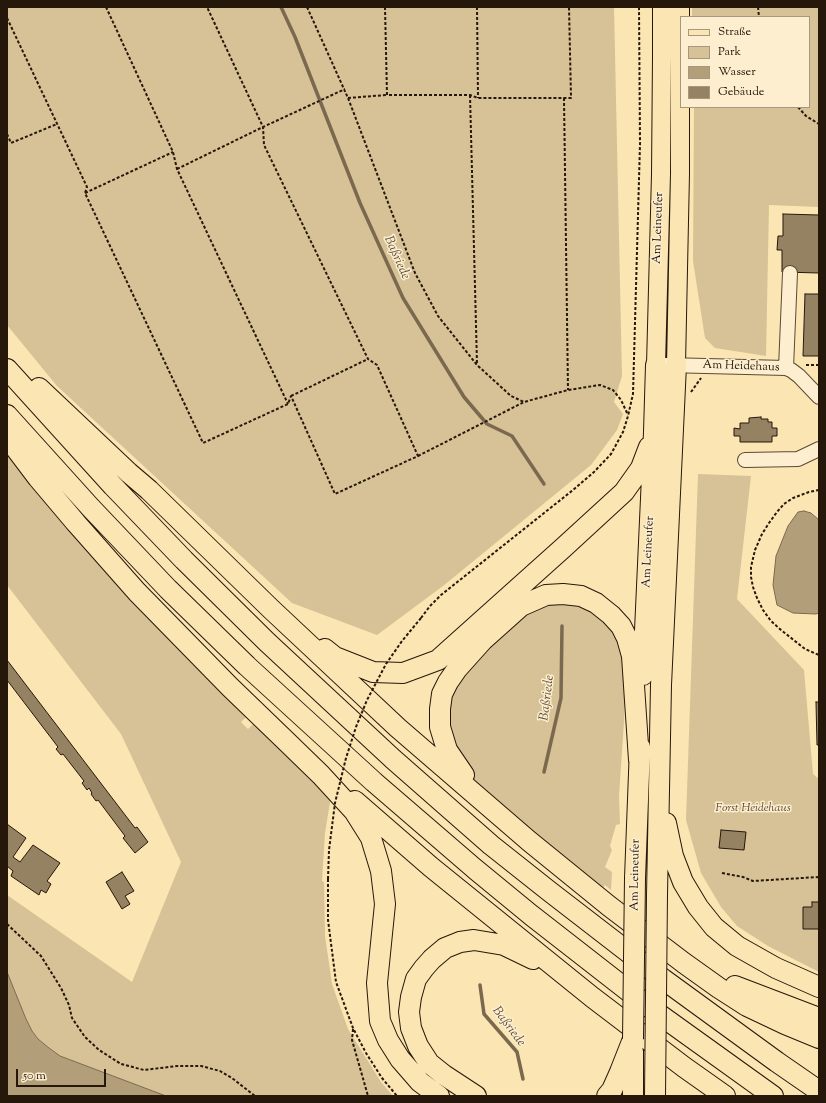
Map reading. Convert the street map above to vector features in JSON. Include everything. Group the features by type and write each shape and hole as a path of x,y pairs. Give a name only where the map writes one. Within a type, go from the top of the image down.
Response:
{"highway":[{"path":"7,357 129,473 150,490 272,609 398,728 529,841 609,906 719,988 747,1006 819,1038"},
{"name":"Am Leineufer","path":"629,1083 633,1039 635,878 639,760 656,365"},
{"name":"Am Leineufer","path":"655,1096 658,765 676,365"},
{"path":"7,369 113,486 184,560 267,642 393,759 491,845 549,892 663,979 819,1091"},
{"path":"7,415 91,508 168,589 247,666 374,782 531,915 649,1007 772,1096"},
{"path":"272,609 336,657 373,672 403,673 438,660 564,548 624,492 641,468 654,432"},
{"path":"7,437 71,518 137,592 354,811 371,838 381,871 385,904 377,983 380,1020 388,1040 400,1059 420,1082 439,1096"},
{"path":"529,841 479,793 460,771 447,750 440,727 442,694 448,682 457,669 483,640 521,606 546,595 563,594 581,596 596,603 611,614 621,626 627,638 632,656 639,760"},
{"path":"286,741 431,867 592,997 726,1096"},
{"path":"658,765 673,856 683,882 698,907 714,927 737,946 776,968 819,987"},
{"path":"476,1096 444,1075 429,1063 418,1046 411,1028 409,1012 416,979 424,968 445,948 460,942 474,940 504,945 532,959 592,997"},
{"path":"684,963 745,991 819,1018"},
{"path":"607,1096 612,1090 629,1083"}],"main road":[{"name":"Am Leineufer","path":"656,365 661,166 662,7"},
{"name":"Am Leineufer","path":"676,365 680,173 680,7"}],"lane":[{"path":"786,368 790,273"},
{"name":"Am Heidehaus","path":"656,365 786,368 792,370 800,376 819,397"},
{"path":"745,460 798,459 819,449"}],"path":[{"path":"106,7 173,152 177,169 288,404"},
{"path":"207,7 263,127 264,145 368,359 377,366 418,456"},
{"path":"307,7 345,89 415,273 438,316 477,365 510,396 524,402"},
{"path":"385,7 387,95"},
{"path":"476,7 478,98"},
{"path":"348,98 387,95 470,96 478,98 571,98 569,7"},
{"path":"397,1096 382,1078 366,1053 353,1028 336,982 328,920 328,879 330,839 336,795 356,727 367,700 380,675 402,641 430,606 441,595 594,472 611,454 623,432 634,394 640,152 639,7"},
{"path":"7,18 87,187 85,193 203,444 288,404 291,396 368,359"},
{"path":"177,169 345,89"},
{"path":"470,96 477,365"},
{"path":"564,98 568,390"},
{"path":"799,108 806,116 819,124"},
{"path":"7,134 12,143 57,124"},
{"path":"85,193 173,152"},
{"path":"291,396 336,494 418,456 524,402 568,390 600,386 613,390 621,400 628,416"},
{"path":"819,490 808,492 793,498 784,504 768,523 762,534 755,550 751,567 751,577 757,598 771,621 805,649 819,655"},
{"path":"722,873 743,877 754,881 819,877"},
{"path":"7,924 41,956 61,988 69,1005 72,1018 85,1037 99,1050 121,1064 144,1070 177,1066 201,1066 220,1071 232,1078 255,1096"},
{"path":"353,1028 352,1040 368,1096"}],"green space":[{"path":"7,7 614,7 622,376 614,402 623,414 617,430 591,465 443,586 377,635 292,603 57,386 7,325"},
{"path":"692,7 819,7 819,207 769,205 766,356 715,348 705,338 693,261 694,108 810,108 810,16 692,16"},
{"path":"7,454 51,508 121,587 246,717 241,722 248,729 253,724 331,796 325,833 322,881 324,882 325,936 332,984 348,1029 381,1082 393,1096 166,1096 60,1056 38,1039 32,1031 7,972 7,895 132,982 181,862 121,734 7,585"},
{"name":"Forst Heidehaus","path":"698,474 751,476 737,599 804,670 813,774 819,779 819,972 768,946 737,926 721,907 701,873 686,820"},
{"path":"569,603 586,608 601,617 618,640 626,670 619,796 620,824 616,825 610,846 612,850 605,867 612,872 611,890 605,885 602,890 472,780 451,748 447,703 464,671 520,616 548,604"}],"water":[{"path":"804,511 811,513 819,520 819,613 816,614 793,613 777,605 773,585 776,556 788,526 798,512"},
{"path":"7,972 32,1031 38,1039 49,1048 60,1056 166,1096 7,1096"}],"building":[{"path":"783,214 819,215 819,273 782,272 782,250 777,250 778,236 783,236"},
{"path":"805,294 819,294 819,356 803,356"},
{"path":"761,417 761,419 768,419 768,422 772,422 772,428 777,428 777,436 772,436 772,442 740,442 740,436 734,436 734,428 740,429 740,423 749,423 749,418"},
{"path":"7,660 135,828 137,827 148,842 135,853 123,838 125,836 98,800 96,801 89,788 87,790 82,783 84,781 63,754 61,755 56,749 58,747 7,680"},
{"path":"816,702 819,702 819,745 817,745"},
{"path":"7,824 26,838 13,857 20,862 33,845 60,863 47,881 51,884 46,893 41,890 39,895 11,876 13,871 7,866"},
{"path":"721,830 746,832 744,850 719,848"},
{"path":"122,872 134,891 125,896 130,904 122,909 106,882"},
{"path":"812,902 819,902 819,929 803,929 803,907 812,907"}],"waterway":[{"name":"Baßriede","path":"281,7 295,37 360,203 403,298 464,397 487,424 512,436 544,484"},
{"name":"Baßriede","path":"544,772 561,698 562,626"},
{"name":"Baßriede","path":"480,985 484,1014 517,1052 523,1079"}]}
